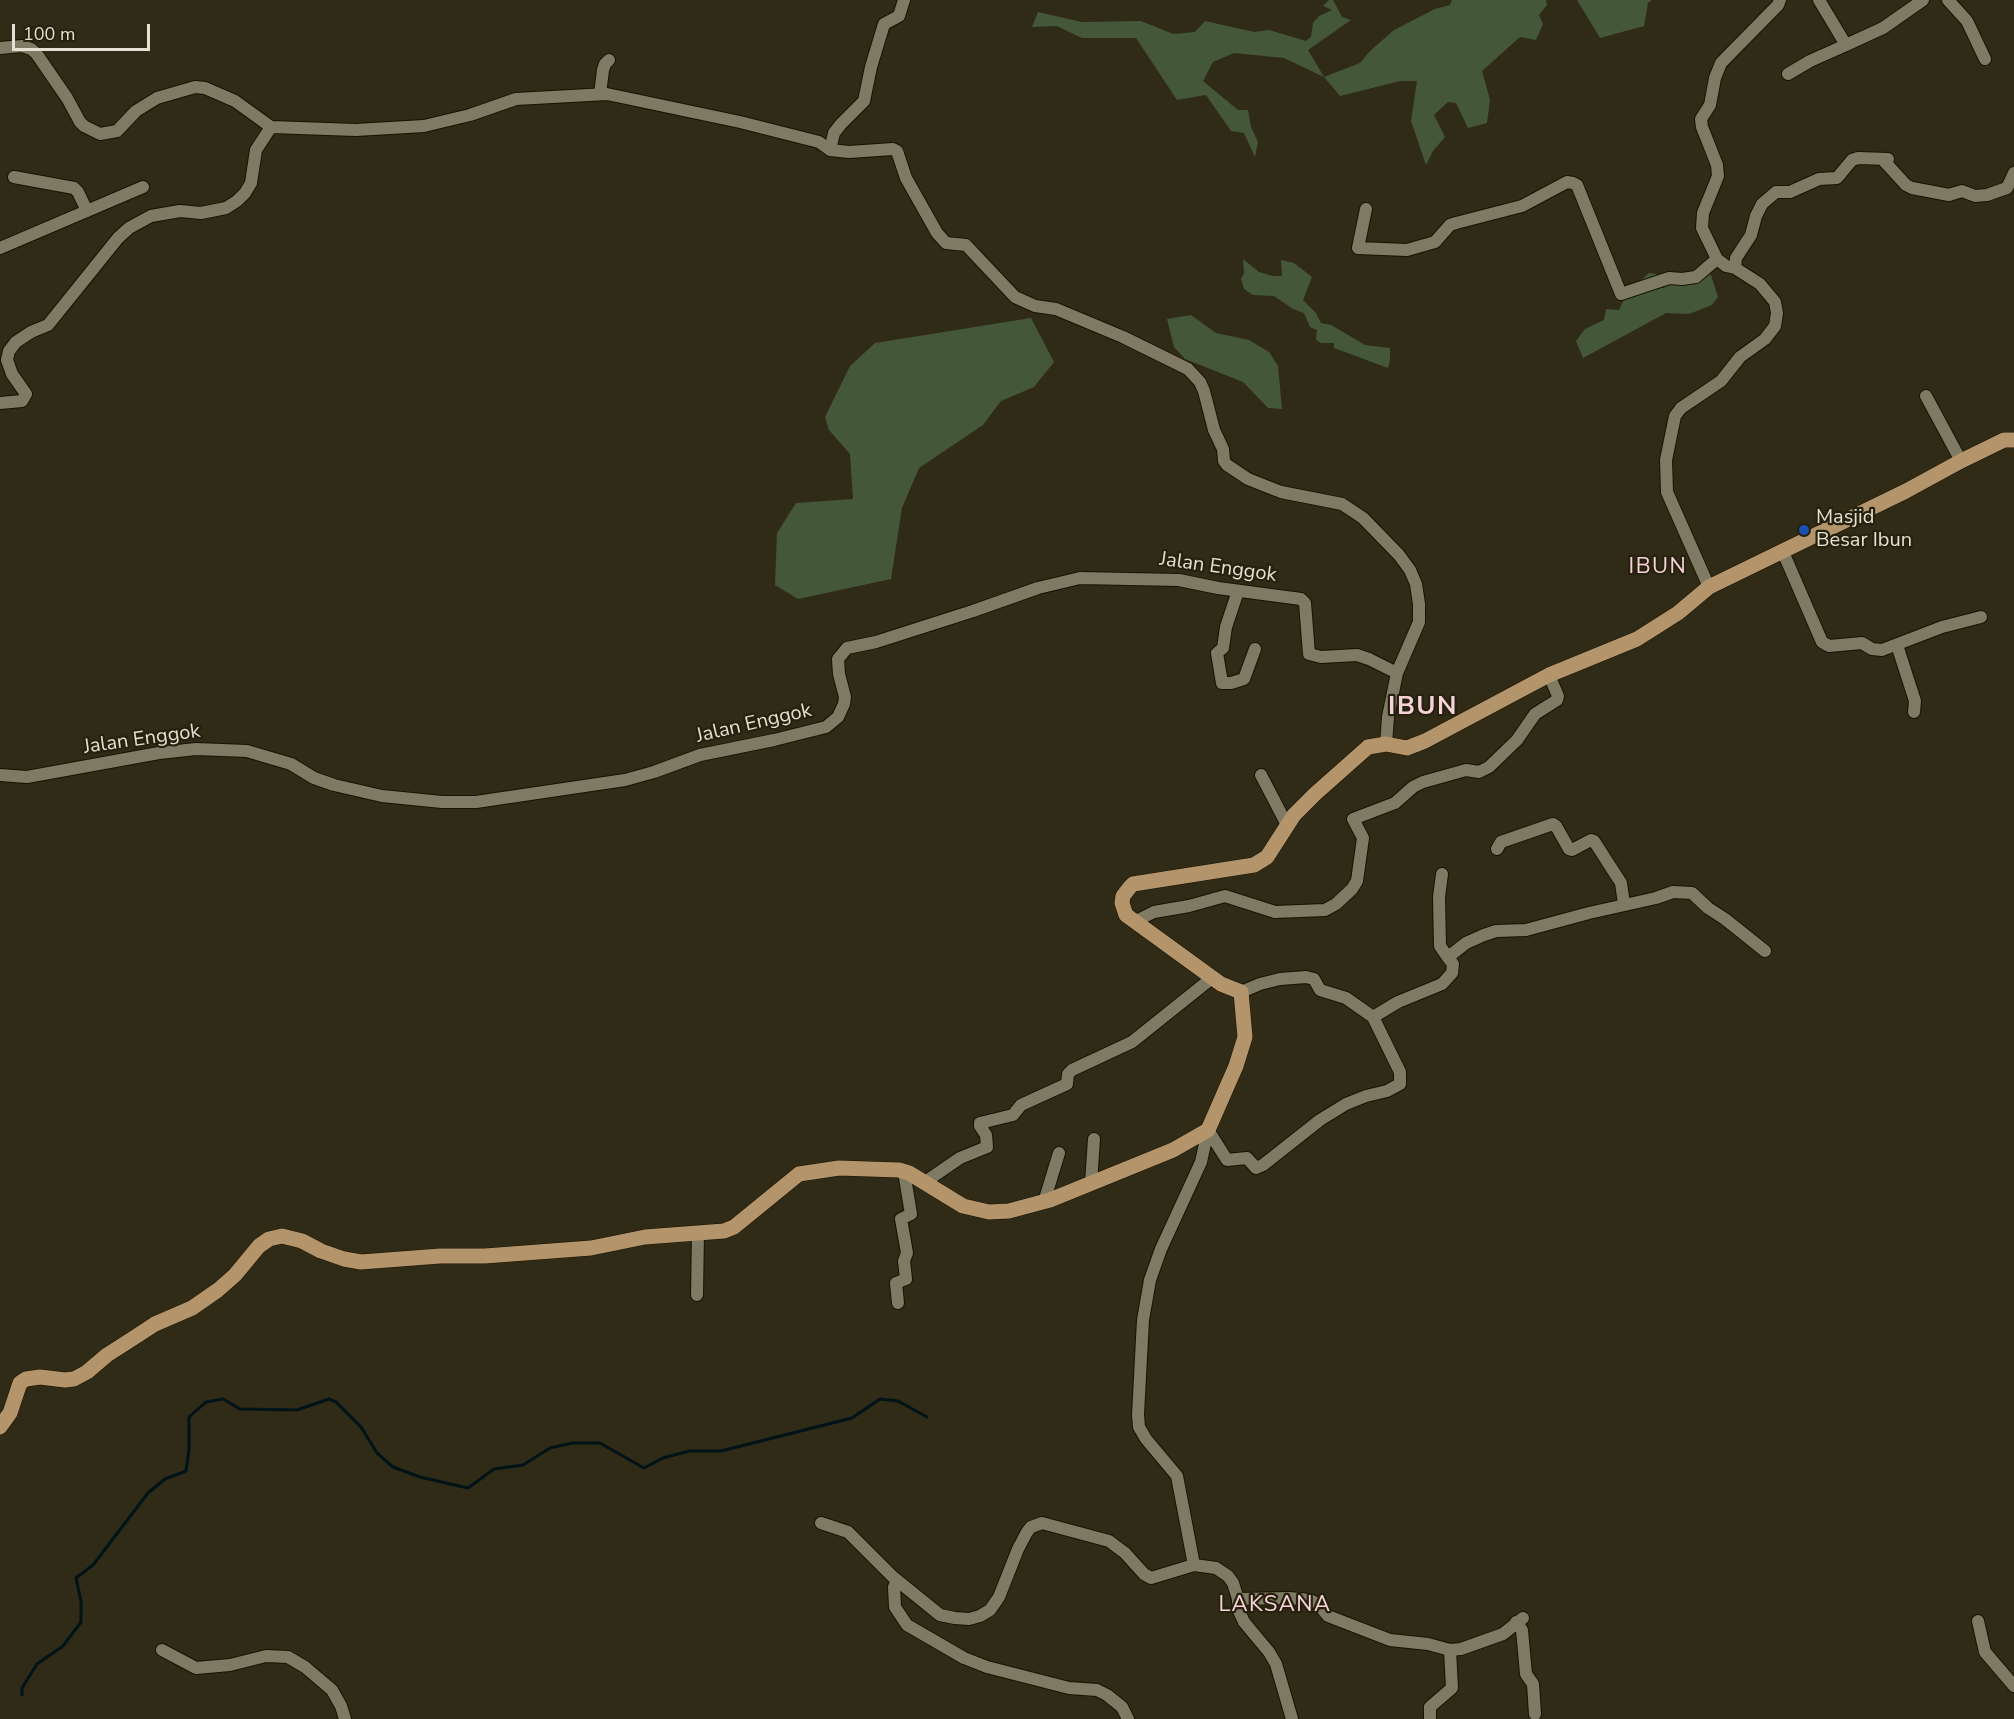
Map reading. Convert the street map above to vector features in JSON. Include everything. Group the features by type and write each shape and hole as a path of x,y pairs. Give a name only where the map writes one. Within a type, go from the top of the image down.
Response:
{"main road":[{"path":"0,1427 10,1413 20,1383 26,1379 40,1377 74,1379 87,1372 107,1355 155,1324 192,1308 218,1290 235,1275 259,1246 269,1239 282,1236 302,1241 328,1254 361,1262 591,1248 645,1237 724,1231 734,1227 799,1174 839,1168 887,1169 904,1172 925,1182 963,1206 989,1212 1044,1202 1173,1150 1208,1130 1236,1066 1245,1037 1241,992 1212,978 1126,915 1122,903 1126,890 1133,884 1254,865 1267,857 1294,815 1368,747 1386,744 1407,748 1425,741 1550,675 1637,639 1678,613 1709,587 1906,491 2004,440 2014,440"}],"street":[{"path":"830,150 834,134 864,101 884,24 899,16 904,0"},
{"path":"1709,587 1667,492 1666,460 1671,432 1677,411 1721,381 1740,357 1765,339 1775,326 1777,313 1775,302 1760,284 1717,259 1702,228 1703,213 1718,176 1717,165 1701,119 1710,105 1715,78 1721,63 1779,2 1783,5 1793,0"},
{"path":"1819,0 1846,45"},
{"path":"1788,74 1810,61 1883,28 1923,0"},
{"path":"1948,0 1967,21 1985,59"},
{"path":"0,48 22,46 32,49 67,98 80,122 100,134 117,130 136,111 157,98 195,87 205,88 235,101 271,128 356,130 424,126 470,115 516,99 600,94 622,96 740,122 819,142 830,150 897,151 906,177 937,233 946,243 966,245 1015,297 1035,306 1060,311 1123,337 1188,369 1200,382 1204,391 1214,430 1224,449 1224,461 1227,465 1259,484 1281,492 1342,504 1363,518 1399,555 1410,570 1416,584 1419,622 1397,672 1388,717 1386,744"},
{"path":"600,94 603,70 609,60"},
{"path":"0,403 22,401 25,397 26,391 6,374 9,351 16,342 48,325 118,238 129,228 151,216 180,211 201,213 226,208 237,201 251,183 256,150 271,128"},
{"path":"1735,268 1736,258 1751,235 1762,204 1776,192 1790,192 1819,179 1837,178 1852,160 1858,158 1886,160 1906,185 1949,195 1962,192 1975,196 1987,195 2007,188 2014,172"},
{"path":"14,177 74,188 87,211"},
{"path":"1366,209 1358,248 1407,250 1435,242 1450,225 1522,206 1567,182 1577,185 1621,294 1668,278 1696,277 1717,259"},
{"path":"0,248 143,187"},
{"path":"1926,396 1961,461"},
{"path":"1783,552 1809,613 1825,644 1829,646 1862,643 1877,650 1897,645 1942,627 1981,617"},
{"name":"Jalan Enggok","path":"0,774 27,777 159,753 196,749 247,751 275,758 334,785 382,796 442,802 476,802 625,780 700,755 826,728 838,717 844,704 845,697 838,659 847,648 876,642 1060,581 1101,577 1179,580 1304,601 1309,654 1321,657 1357,655 1397,672"},
{"path":"1238,591 1226,627 1223,648 1217,653 1222,683 1244,679 1255,649"},
{"path":"1897,645 1915,701 1914,712"},
{"path":"1134,922 1154,912 1189,906 1225,896 1235,897 1275,912 1324,910 1336,904 1352,890 1357,881 1362,837 1353,819 1395,803 1413,787 1423,782 1466,770 1479,772 1489,767 1517,740 1535,714 1557,700 1558,696 1550,675"},
{"path":"1261,775 1287,825"},
{"path":"1497,849 1502,842 1553,824 1569,849 1572,850 1591,840 1594,841 1621,884 1624,904"},
{"path":"1373,1017 1398,1002 1442,984 1452,973 1454,968 1440,946 1439,897 1442,874"},
{"path":"1449,959 1466,943 1496,931 1526,930 1673,892 1692,892 1708,908 1765,951"},
{"path":"1208,1130 1227,1160 1246,1158 1256,1168 1320,1120 1346,1104 1387,1091 1400,1084 1400,1072 1373,1017 1347,998 1320,990 1314,979 1306,977 1280,979 1241,992"},
{"path":"925,1182 960,1158 987,1147 986,1136 980,1123 1013,1115 1021,1105 1067,1084 1070,1071 1132,1042 1212,978"},
{"path":"1194,1565 1177,1476 1142,1433 1138,1415 1143,1320 1150,1280 1161,1249 1202,1162 1208,1130"},
{"path":"1091,1183 1094,1139"},
{"path":"1044,1202 1059,1153"},
{"path":"898,1303 896,1283 906,1279 904,1260 907,1253 902,1219 911,1214 904,1172"},
{"path":"697,1295 698,1233"},
{"path":"821,1523 848,1532 897,1580 940,1615 969,1619 990,1610 999,1597 1027,1532 1042,1523 1109,1541 1151,1578 1194,1565 1210,1566 1228,1576 1233,1583 1238,1599 1238,1609 1244,1622 1276,1664 1292,1719"},
{"path":"897,1580 894,1587 895,1607 907,1625 964,1658 987,1667 1069,1688 1096,1690 1107,1695 1122,1707 1128,1719"},
{"path":"1238,1599 1310,1600 1318,1604 1328,1616 1390,1640 1428,1644 1450,1650 1461,1649 1503,1634 1520,1620 1526,1674 1533,1684 1535,1713"},
{"path":"1978,1621 1985,1652 2014,1686"},
{"path":"162,1650 196,1668 230,1665 266,1656 288,1658 305,1667 332,1690 345,1719"},
{"path":"1430,1719 1430,1707 1452,1688 1450,1650"}],"green space":[{"path":"1329,0 1333,0 1342,17 1351,20 1308,50 1324,77 1284,58 1234,53 1213,62 1203,81 1238,110 1248,110 1251,127 1258,142 1255,157 1244,133 1231,131 1206,95 1177,100 1136,38 1082,38 1057,26 1032,27 1038,12 1082,22 1141,21 1173,34 1195,32 1205,21 1254,32 1269,30 1306,41 1311,37 1313,23 1319,16 1332,10 1323,6"},
{"path":"1452,0 1546,0 1547,5 1539,15 1543,24 1536,40 1520,37 1482,71 1490,100 1487,123 1468,128 1456,103 1448,102 1434,115 1445,137 1433,151 1426,165 1411,121 1417,81 1400,81 1340,96 1324,77 1360,63 1394,30 1435,9 1450,5"},
{"path":"1577,0 1652,0 1648,3 1644,26 1600,38"},
{"path":"1243,259 1259,272 1273,276 1282,276 1281,260 1294,263 1312,277 1303,300 1316,313 1321,323 1331,325 1365,345 1390,348 1388,368 1334,348 1334,343 1321,343 1316,340 1317,330 1310,327 1304,313 1293,309 1274,296 1253,295 1244,289 1241,279 1244,273"},
{"path":"1649,273 1656,274 1658,287 1664,288 1674,276 1707,273 1711,275 1718,297 1712,305 1689,314 1666,313 1583,358 1576,341 1585,329 1604,320 1606,309 1619,310 1627,293"},
{"path":"1191,315 1216,333 1249,340 1269,352 1278,366 1282,409 1268,408 1243,382 1185,359 1174,347 1167,319"},
{"path":"1031,318 1054,362 1034,387 1001,401 983,425 919,468 902,508 891,579 798,599 775,585 777,533 796,503 853,499 850,454 829,430 825,417 850,366 875,343"}],"waterway":[{"path":"22,1695 22,1688 37,1664 63,1646 81,1622 81,1601 76,1578 93,1565 148,1493 165,1479 186,1471 189,1450 189,1417 206,1402 223,1399 240,1409 297,1410 329,1399 336,1402 361,1427 377,1453 393,1467 420,1477 468,1488 494,1469 523,1465 550,1448 572,1443 600,1443 644,1468 663,1458 689,1451 721,1451 852,1418 880,1399 898,1401 927,1417"}],"place":[{"name":"Masjid Besar Ibun","path":"1804,530"}],"district":[{"name":"IBUN","path":"1658,568"},
{"name":"IBUN","path":"1423,708"},
{"name":"LAKSANA","path":"1275,1606"}]}
